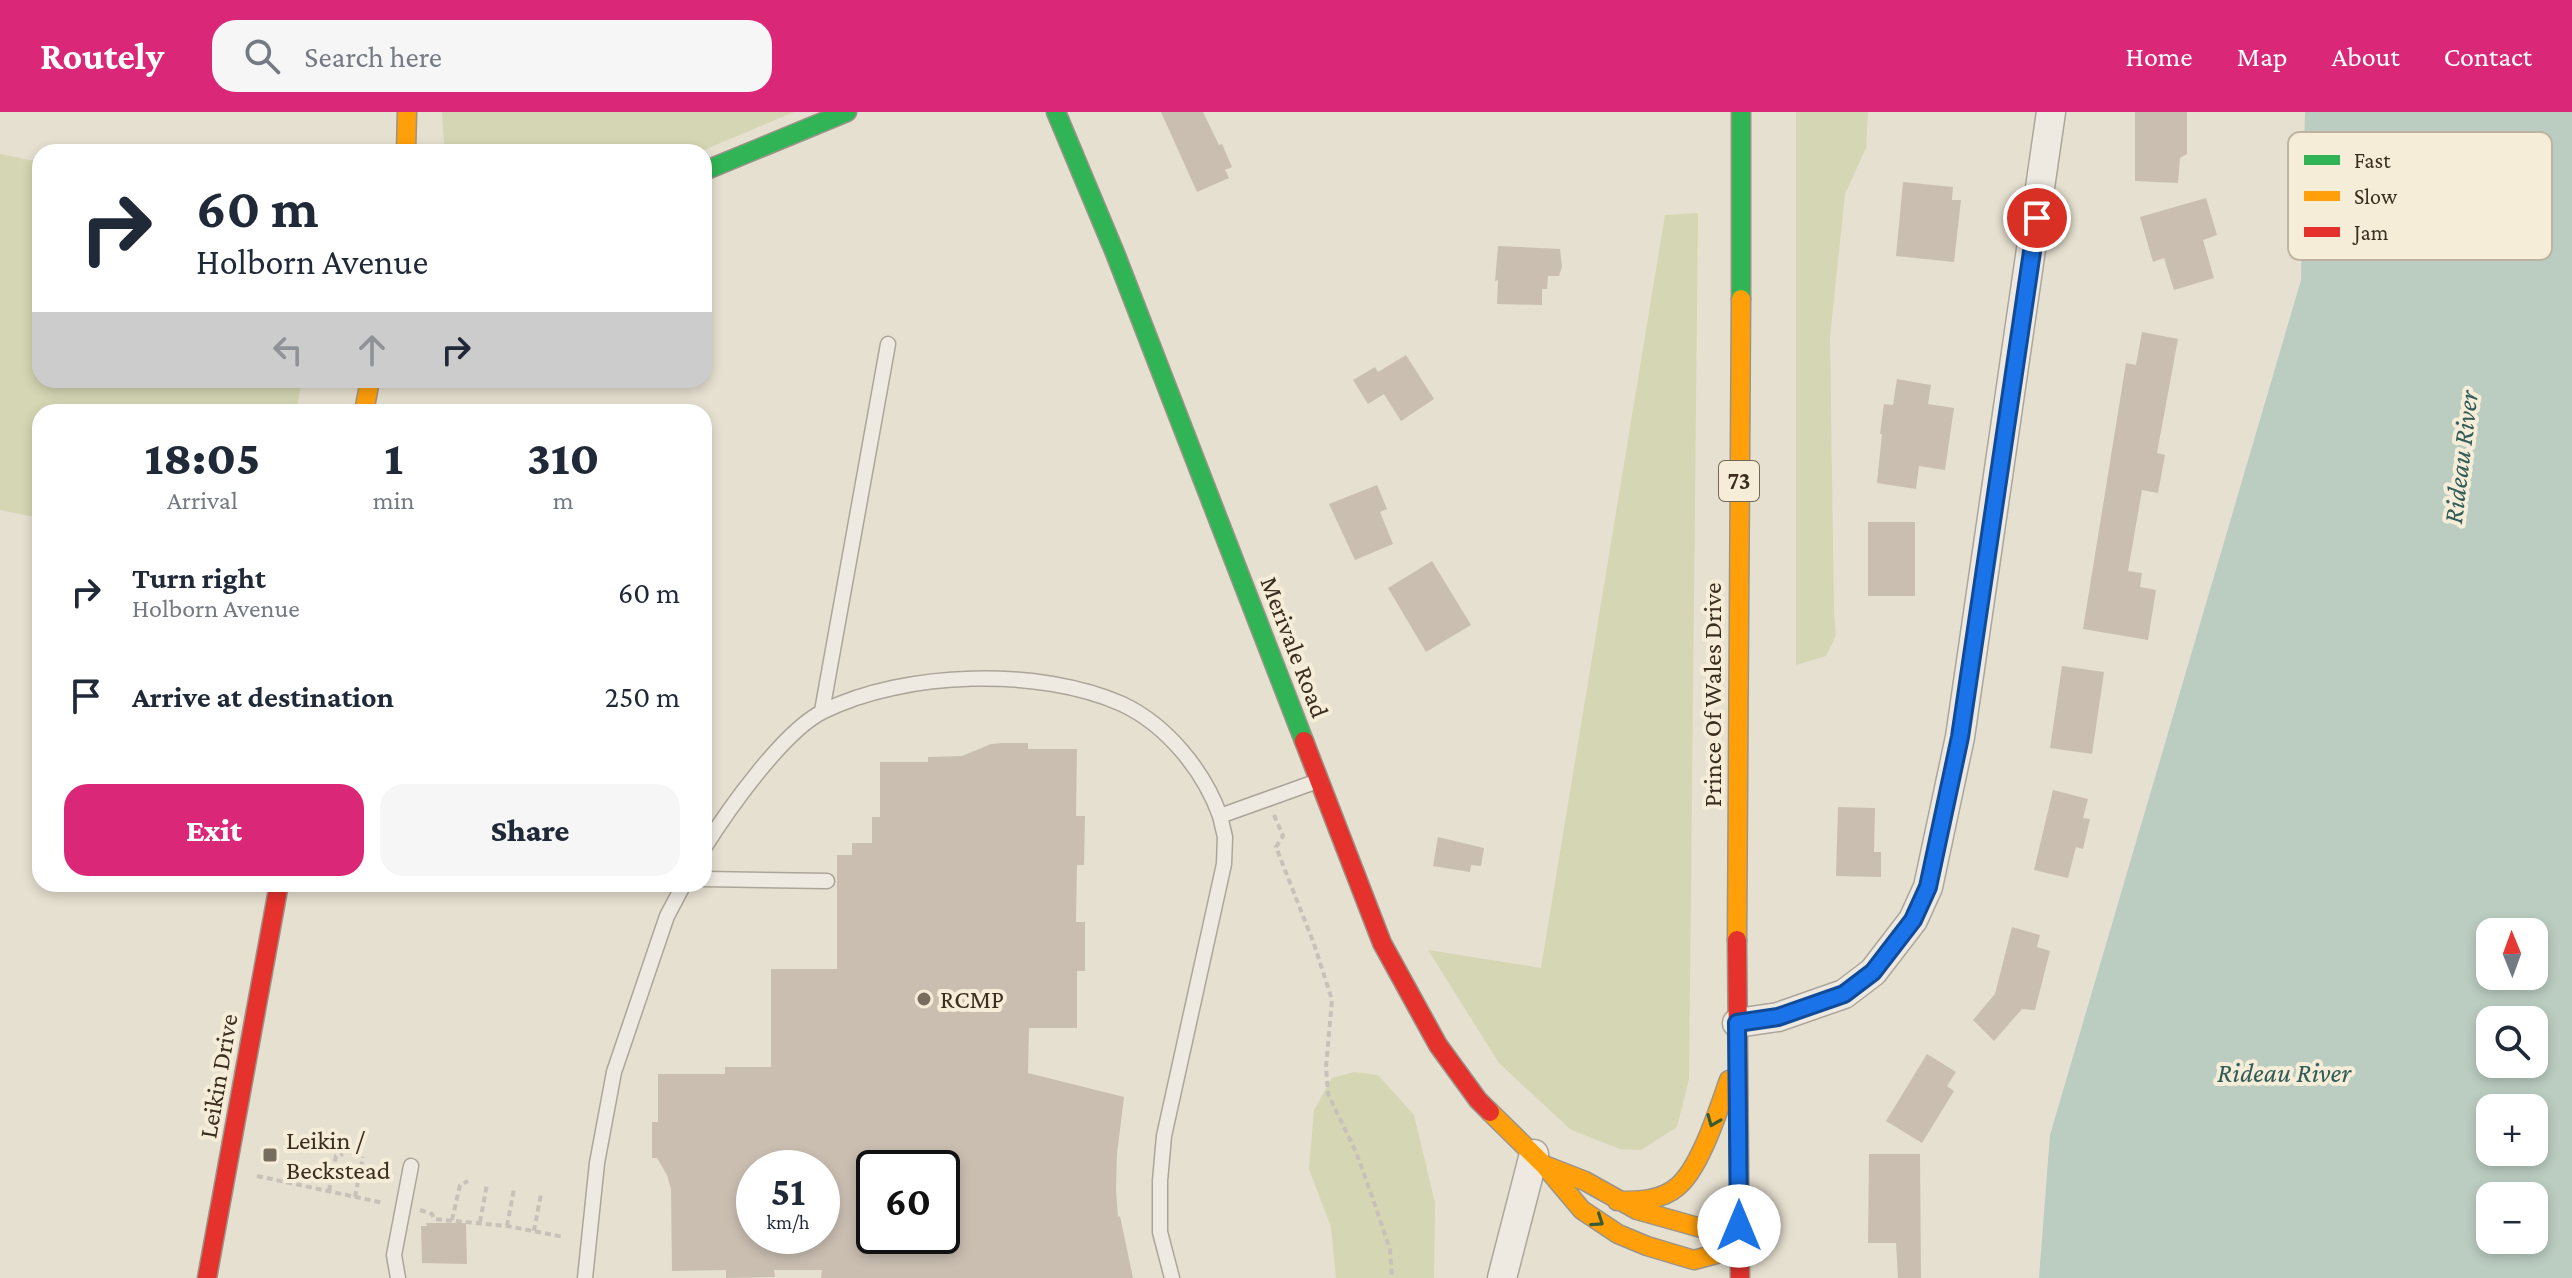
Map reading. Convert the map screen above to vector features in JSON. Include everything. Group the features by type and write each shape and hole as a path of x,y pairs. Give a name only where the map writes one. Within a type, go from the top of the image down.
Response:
{"main road":[{"path":"406,144 407,112"},
{"path":"712,168 847,112"},
{"name":"Merivale Road","path":"1056,112 1115,253 1382,943 1438,1045 1478,1100 1594,1220 1647,1246 1694,1260 1720,1253 1739,1243"},
{"name":"Prince Of Wales Drive","path":"1740,1278 1737,1035 1741,112"},
{"name":"Leikin Drive","path":"211,1277 278,892"},
{"path":"1617,1201 1646,1200 1667,1194 1682,1184 1723,1099 1737,1035"},
{"name":"Merivale Road","path":"1539,1160 1585,1181 1617,1201 1655,1216 1712,1231 1739,1243"}],"street":[{"path":"1737,1035 1844,994 1873,972 1913,920 1928,887 1960,737 2051,112"},
{"path":"1502,1278 1539,1160"}],"lane":[{"path":"822,711 888,344"},
{"path":"712,836 734,803 786,742 822,711 872,694 923,682 1034,680 1122,705 1153,724 1197,771 1213,798 1225,837 1224,864 1164,1136 1160,1232 1172,1278"},
{"path":"1220,816 1319,781"},
{"path":"712,879 827,881"},
{"path":"585,1278 597,1163 614,1072 667,916 680,892"},
{"path":"398,1278 394,1255 411,1166"}],"path":[{"path":"1268,800 1283,836 1276,847 1332,1000 1326,1067 1328,1094 1356,1152 1374,1202 1390,1250 1392,1278"},
{"path":"329,1191 336,1156 343,1154"},
{"path":"355,1197 363,1157"},
{"path":"257,1176 432,1214 434,1219 480,1222 564,1237"},
{"path":"452,1220 460,1185 468,1181"},
{"path":"480,1222 487,1184"},
{"path":"507,1226 514,1189"},
{"path":"534,1231 541,1194"}],"green space":[{"path":"442,112 794,112 712,147 712,144 444,143"},
{"path":"1796,112 1868,112 1866,148 1845,194 1830,337 1836,635 1826,656 1796,665"},
{"path":"0,154 32,160 32,388 300,388 298,404 32,404 32,516 0,510"},
{"path":"1698,213 1689,1079 1677,1127 1641,1150 1620,1149 1571,1130 1499,1063 1428,950 1541,968 1665,215"},
{"path":"1354,1072 1378,1075 1414,1115 1435,1203 1434,1278 1336,1278 1331,1227 1309,1169 1314,1110 1332,1078"}],"water":[{"name":"Rideau River","path":"2305,112 2572,112 2572,1278 2039,1278 2050,1135 2301,280 2301,260 2552,260 2552,132 2305,132"}],"building":[{"path":"1161,112 1203,112 1232,167 1225,170 1229,178 1197,192"},
{"path":"2135,112 2187,112 2187,154 2180,158 2178,183 2135,181"},
{"path":"1903,182 1953,187 1952,200 1961,200 1954,262 1896,256"},
{"path":"2206,198 2217,235 2203,240 2214,278 2174,290 2164,258 2153,262 2140,217"},
{"path":"1498,246 1560,249 1562,267 1559,276 1548,276 1547,289 1542,289 1542,305 1497,304"},
{"path":"2142,332 2178,339 2157,453 2165,455 2158,493 2142,490 2128,571 2142,573 2140,587 2156,590 2148,640 2083,629 2126,363 2136,365"},
{"path":"1406,355 1434,399 1401,421 1384,394 1368,404 1353,380 1375,367 1378,372"},
{"path":"1897,379 1931,385 1928,404 1954,408 1945,470 1919,466 1916,489 1877,483 1884,404 1893,405"},
{"path":"1377,485 1387,509 1380,512 1393,544 1355,560 1329,504"},
{"path":"1868,522 1915,522 1915,596 1868,596"},
{"path":"1432,561 1471,625 1426,652 1388,588"},
{"path":"2062,666 2104,672 2092,754 2050,748"},
{"name":"RCMP","path":"1002,743 1028,743 1028,749 1077,749 1076,816 1085,816 1084,865 1077,865 1076,922 1085,922 1085,971 1077,971 1077,1028 1029,1028 1028,1073 1124,1097 1116,1190 1118,1217 1133,1278 821,1278 822,1270 774,1270 775,1277 726,1278 726,1270 672,1271 671,1189 657,1158 652,1158 652,1122 658,1122 658,1074 725,1074 725,1067 771,1067 771,969 837,969 837,855 852,855 852,843 872,843 872,817 880,817 880,762 928,762 928,757 962,756 991,744"},
{"path":"2053,790 2088,799 2083,818 2090,819 2083,849 2076,847 2068,878 2034,870"},
{"path":"1838,807 1875,808 1874,852 1881,852 1881,877 1836,876"},
{"path":"1438,837 1484,848 1481,866 1471,865 1470,872 1433,866"},
{"path":"2012,927 2040,935 2037,947 2050,951 2035,1010 2022,1009 1994,1041 1973,1020 1995,994"},
{"path":"1927,1054 1956,1072 1947,1086 1954,1091 1922,1143 1886,1121"},
{"path":"1869,1154 1920,1154 1921,1278 1898,1278 1896,1243 1868,1243"},
{"path":"426,1223 466,1223 467,1264 422,1263 421,1226 427,1226"}],"traffic: fast":[{"path":"712,168 847,112"},
{"path":"1056,112 1115,253 1304,741"},
{"path":"1741,112 1741,299"}],"traffic: slow":[{"path":"406,144 407,112"},
{"path":"1737,940 1741,299"},
{"path":"366,404 368,388"},
{"path":"1617,1201 1656,1198 1677,1187 1693,1167 1708,1137 1729,1080"},
{"path":"1490,1112 1544,1165 1582,1210 1618,1234 1694,1260 1720,1253 1739,1243 1712,1231 1637,1210 1585,1181 1544,1165"}],"traffic: jam":[{"path":"1304,741 1382,943 1438,1045 1490,1112"},
{"path":"207,1278 278,892"},
{"path":"1737,940 1740,1278"}],"place":[{"name":"RCMP","path":"924,999"},
{"name":"Leikin / Beckstead","path":"270,1155"}],"route":[{"path":"1739,1226 1737,1023 1778,1017 1844,994 1873,972 1913,920 1928,887 1960,737 2037,218"}]}
